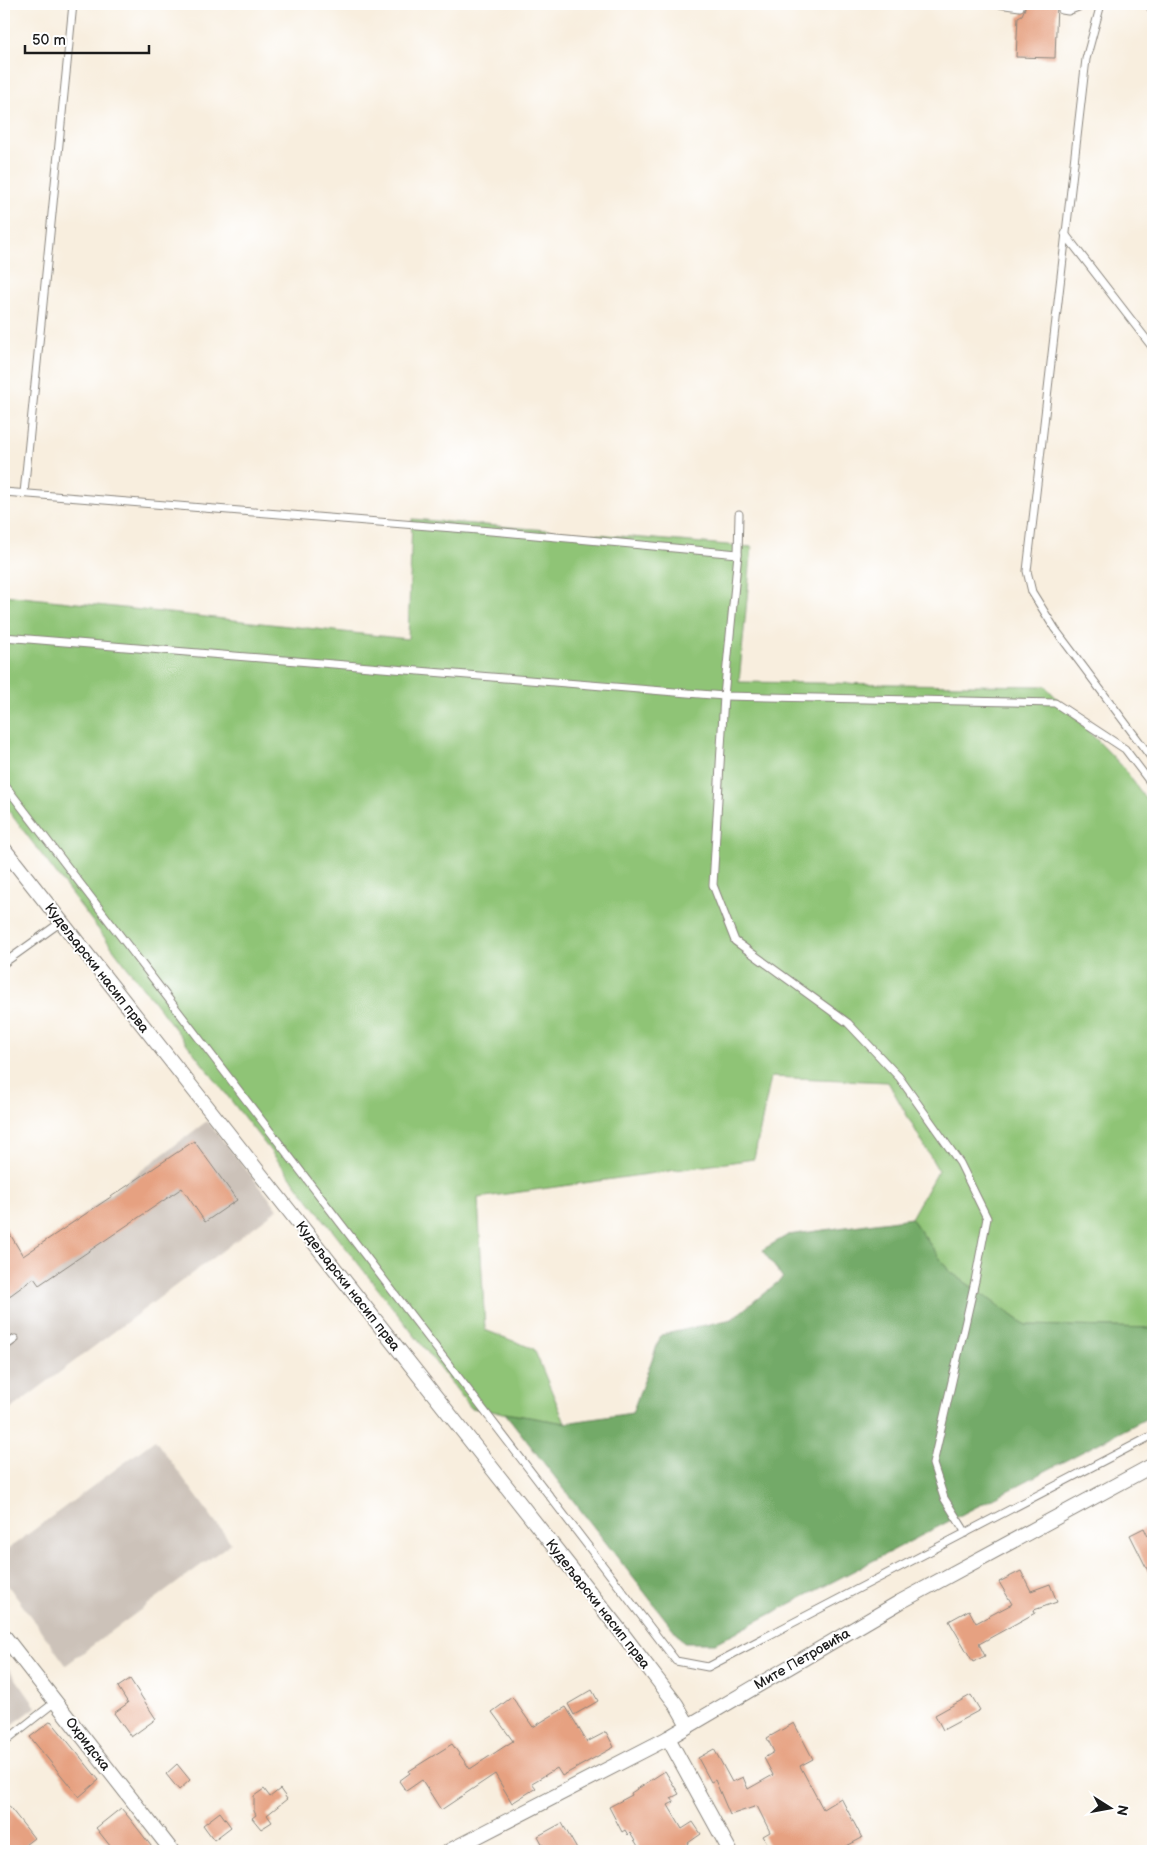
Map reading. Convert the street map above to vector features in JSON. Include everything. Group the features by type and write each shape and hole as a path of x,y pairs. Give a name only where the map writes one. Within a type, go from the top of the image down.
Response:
{"street":[{"name":"Кудељарски насип прва","path":"4,849 623,1636 676,1704 688,1725"},
{"name":"Мите Петровића","path":"449,1851 668,1738 900,1602 1153,1465"},
{"name":"Охридска","path":"4,1636 172,1851"},
{"path":"668,1738 730,1851"}],"lane":[{"path":"24,494 73,4"},
{"path":"998,4 1020,7"},
{"path":"1062,10 1086,4"},
{"path":"1101,4 1086,59 1027,571 1032,592 1055,629 1153,760"},
{"path":"1148,4 1153,11"},
{"path":"1065,234 1153,348"},
{"path":"4,492 502,532 738,554"},
{"path":"739,514 738,554 724,696 713,885 735,941 848,1023 898,1077 960,1163 987,1218 975,1281 933,1464 944,1498 966,1532"},
{"path":"5,638 724,696 1055,703 1126,749 1153,786"},
{"path":"4,784 676,1661 708,1667 1153,1435"},
{"path":"4,963 61,922"},
{"path":"4,1347 15,1339"},
{"path":"4,1742 55,1702"}],"shaded area":[{"path":"207,1121 278,1209 4,1414 4,1274"},
{"path":"155,1440 231,1543 66,1665 4,1580 4,1552"},
{"path":"4,1662 36,1707 4,1731"}],"green space":[{"path":"412,519 752,547 739,682 1045,686 1123,767 1153,809 1153,1328 1026,1325 949,1271 911,1218 938,1170 888,1082 771,1077 754,1159 478,1198 485,1330 534,1349 565,1423 471,1408 130,971 4,805 4,595 408,639"},
{"path":"911,1218 949,1271 1026,1325 1153,1328 1153,1415 715,1643 684,1643 505,1413 565,1423 632,1413 661,1335 732,1319 783,1278 762,1250 788,1235"}],"building":[{"path":"1024,4 1057,4 1055,58 1016,57 1018,17 1022,15 1025,8"},
{"path":"194,1141 237,1200 205,1222 182,1188 39,1285 34,1278 4,1300 4,1224 23,1256"},
{"path":"1144,1528 1153,1547 1153,1581 1130,1535"},
{"path":"1021,1571 1031,1591 1050,1584 1057,1602 1034,1610 1035,1613 979,1644 985,1656 973,1662 949,1621 969,1610 976,1623 1012,1604 999,1582"},
{"path":"130,1679 156,1719 131,1737 114,1713 128,1703 118,1687"},
{"path":"592,1690 598,1701 574,1715 568,1704"},
{"path":"971,1695 980,1710 943,1730 935,1715"},
{"path":"512,1697 533,1727 566,1707 587,1742 606,1732 614,1747 562,1776 557,1768 532,1783 536,1788 512,1803 495,1774 441,1810 422,1780 406,1791 399,1781 410,1773 409,1771 452,1744 470,1769 513,1741 492,1712"},
{"path":"51,1721 99,1780 79,1797 30,1737"},
{"path":"794,1723 813,1759 800,1766 823,1809 841,1798 862,1838 837,1851 772,1851 763,1836 770,1832 757,1806 730,1815 715,1780 711,1782 698,1758 714,1749 732,1782 743,1777 748,1789 773,1775 764,1758 774,1752 767,1738"},
{"path":"177,1764 190,1780 179,1790 166,1774"},
{"path":"665,1771 679,1794 671,1798 674,1802 668,1805 682,1829 693,1822 701,1834 688,1843 693,1851 641,1851 630,1833 628,1835 625,1830 622,1832 609,1807 632,1795 631,1793"},
{"path":"264,1789 270,1797 280,1789 287,1799 267,1815 272,1822 261,1829 252,1818 256,1815 254,1811 254,1796"},
{"path":"4,1800 34,1838 17,1851 4,1851"},
{"path":"121,1808 155,1851 114,1851 96,1828"},
{"path":"220,1812 231,1827 214,1840 203,1825"},
{"path":"562,1823 578,1851 546,1851 538,1836"}]}
